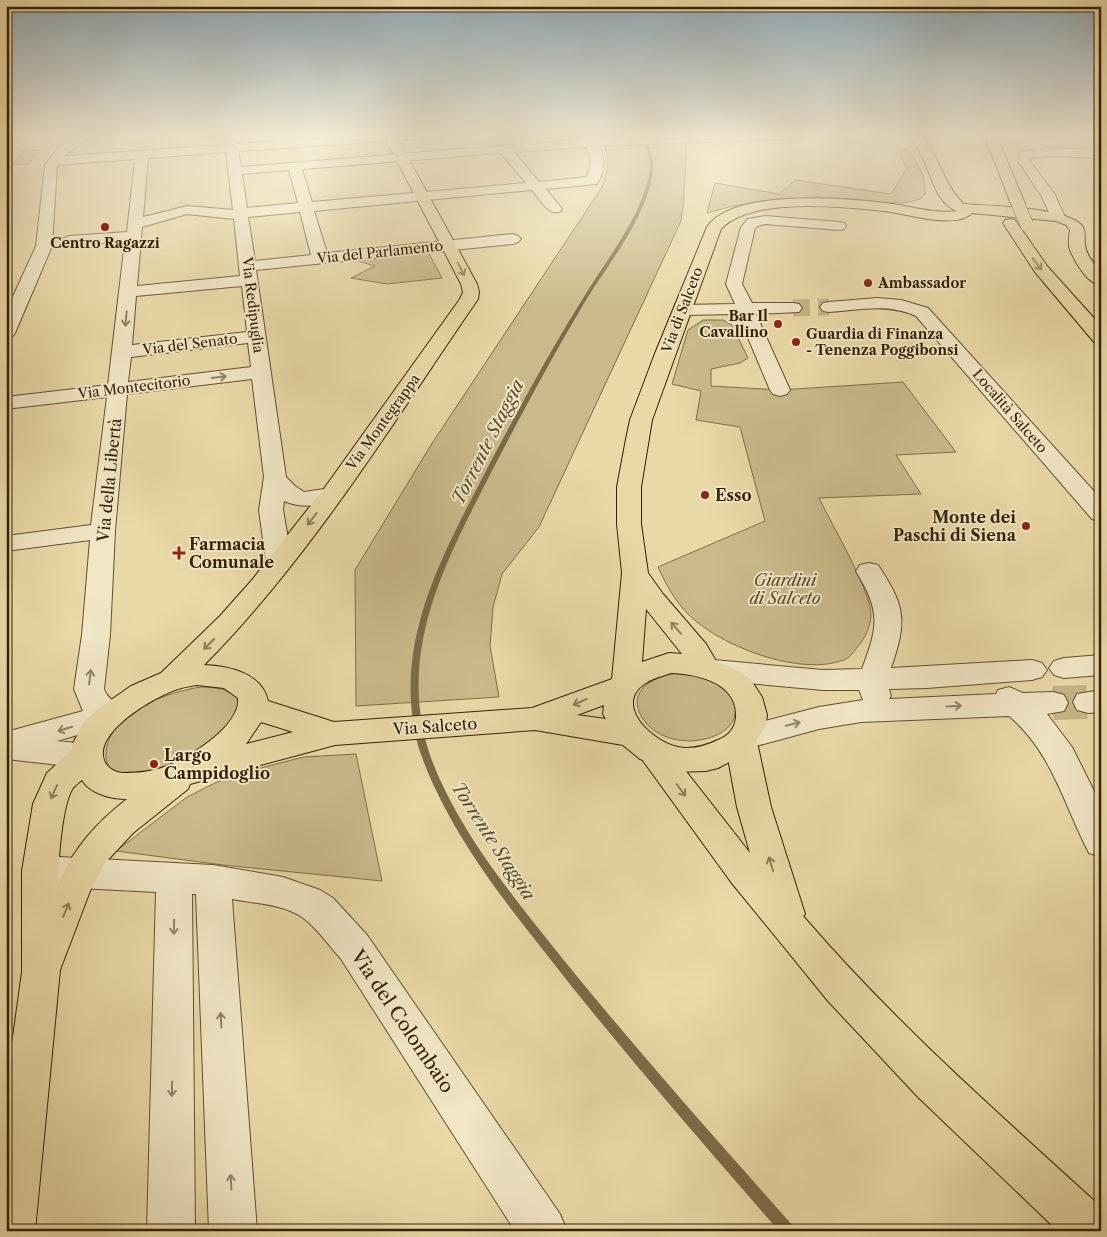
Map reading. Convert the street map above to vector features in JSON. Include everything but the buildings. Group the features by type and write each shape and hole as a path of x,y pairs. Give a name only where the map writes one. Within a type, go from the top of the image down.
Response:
{"main road":[{"name":"Via Montegrappa","path":"171,680 230,622 279,562 331,495 469,299 471,292 469,284 420,192"},
{"path":"929,207 937,192"},
{"path":"944,192 952,202 963,209"},
{"path":"1013,192 1028,225 1057,267 1101,316"},
{"path":"996,203 1041,269 1101,338"},
{"name":"Via di Salceto","path":"625,684 635,573 629,524 629,487 633,460 641,420 714,227 728,215 755,207 793,204 890,208 929,207 954,217 964,215 963,209 996,203 1058,217"},
{"path":"1058,217 1071,222 1078,229 1076,248 1086,265 1101,280"},
{"name":"Via di Salceto","path":"635,573 652,600 709,668"},
{"path":"641,743 671,758 691,760 728,752 743,739 751,724 751,710 746,696 736,684 709,668 687,663 669,663 652,666 637,674 625,684 619,695 617,708 621,722 641,743 832,977 902,1052 1092,1231"},
{"path":"41,972 81,872 100,844 133,814 188,772 214,755 240,730 254,708 254,702 248,690 232,680 221,676 197,675 171,680 136,696 111,714 92,736 88,745 86,756 95,774 114,785 149,784 188,772"},
{"name":"Via Salceto","path":"535,719 625,684"},
{"name":"Via Salceto","path":"254,708 334,733"},
{"name":"Via Salceto","path":"188,772 334,733 535,719 641,743"},
{"path":"743,739 754,807 790,927"},
{"path":"11,1231 41,972 40,871 46,824 54,790 64,776 86,756"}],"street":[{"path":"6,333 44,246 48,192"},
{"name":"Via della Libertà","path":"111,714 94,703 89,689 98,613 103,532 139,192"},
{"name":"Via Redipuglia","path":"237,192 275,477 271,510 279,562"},
{"path":"302,192 320,258"},
{"path":"69,241 135,230 188,210 240,214 483,192"},
{"path":"541,192 555,209"},
{"path":"1046,192 1058,217"},
{"path":"780,390 745,310 743,301 734,288 747,229 751,223 770,220 839,226"},
{"name":"Via del Parlamento","path":"128,292 249,273 320,258 513,239"},
{"name":"Località Salceto","path":"829,307 895,304 908,306 922,312 1101,514"},
{"path":"682,310 793,308"},
{"name":"Via del Senato","path":"123,352 256,336"},
{"name":"Via Montecitorio","path":"6,404 261,372"},
{"path":"275,477 284,490 292,497 304,499 331,495"},
{"path":"6,544 103,532"},
{"path":"869,571 886,597 890,617 881,656 873,679 874,692 883,710"},
{"path":"1064,668 1101,665"},
{"path":"709,668 804,679 873,679 993,674 1032,670"},
{"path":"993,674 1004,691 1036,722 1050,739 1101,843"},
{"path":"743,739 833,715 883,710 1015,703 1053,703"},
{"path":"6,744 111,714"},
{"path":"6,749 86,756"},
{"name":"Via del Colombaio","path":"40,871 214,880 294,896 320,909 331,919 359,955 543,1231"},
{"path":"170,1231 174,878"},
{"path":"214,880 233,1231"}],"green space":[{"path":"599,192 684,192 681,221 539,527 502,574 493,607 490,646 499,697 356,706 355,570 431,445"},
{"path":"713,192 766,192 779,194 782,192 875,192 891,194 892,192 925,192 920,199 904,203 774,199 733,206 707,213"},
{"path":"428,252 442,278 387,284 351,278 375,266 358,261 357,259"},
{"name":"Giardini di Salceto","path":"703,320 723,320 732,325 748,358 740,363 711,369 711,386 780,390 903,382 956,452 896,455 921,494 819,498 850,558 870,605 871,616 866,634 853,653 844,660 827,664 808,665 788,662 767,657 728,642 697,622 685,611 670,590 658,567 765,521 740,427 696,420 701,391 672,384 688,330"},
{"path":"682,672 712,679 722,686 729,695 735,709 732,722 723,732 708,738 691,741 673,739 657,732 643,719 638,708 637,699 640,691 654,680 673,673"},
{"path":"200,687 221,689 234,695 240,707 238,717 213,744 192,757 152,773 125,776 117,774 111,769 107,763 106,756 108,741 116,728 124,720 133,712 154,700"},
{"path":"356,754 382,881 223,865 116,851 187,797 217,782 249,771 303,757"}],"waterway":[{"name":"Torrente Staggia","path":"646,192 637,213 617,249 550,357 443,564 420,634 414,670 415,707 422,744 444,799 492,875 605,1019 788,1231"}],"tunnel":[{"path":"793,308 829,307"},
{"path":"1053,703 1088,702"}],"place":[{"name":"Centro Ragazzi","path":"105,227"},
{"name":"Ambassador","path":"868,283"},
{"name":"Bar Il Cavallino","path":"778,324"},
{"name":"Guardia di Finanza - Tenenza Poggibonsi","path":"796,342"},
{"name":"Esso","path":"705,495"},
{"name":"Monte dei Paschi di Siena","path":"1026,526"},
{"name":"Farmacia Comunale","path":"179,553"},
{"name":"Largo Campidoglio","path":"154,764"}]}
